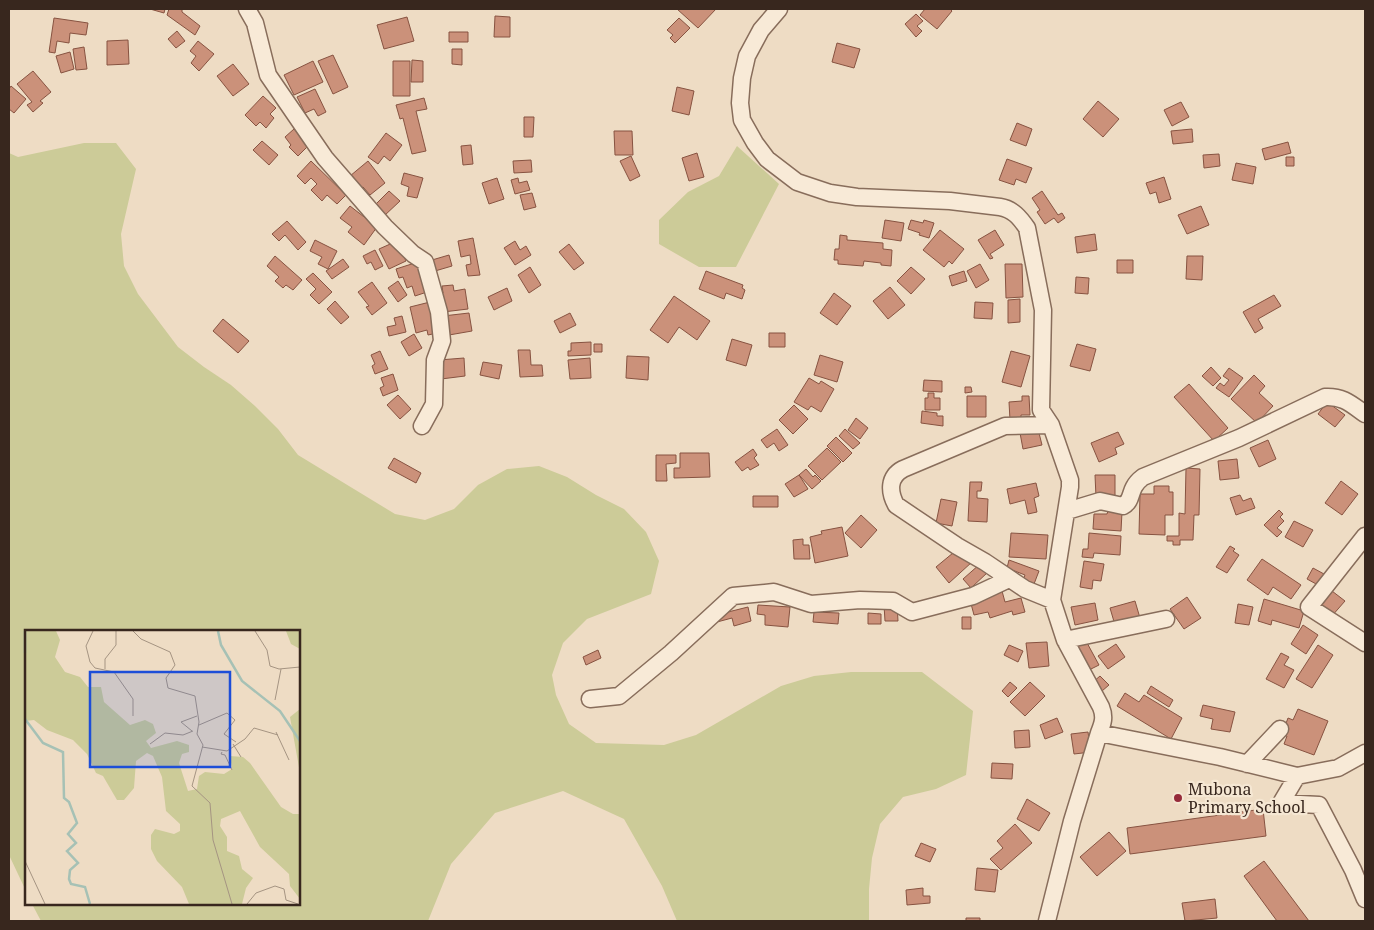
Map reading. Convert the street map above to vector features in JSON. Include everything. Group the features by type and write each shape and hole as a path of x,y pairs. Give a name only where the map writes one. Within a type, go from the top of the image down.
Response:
{"street":[{"path":"247,9 255,24 268,75 325,158 385,227 413,254 425,262 439,312 442,341 435,360 434,404 422,426"},
{"path":"779,9 761,30 747,56 742,78 740,103 742,120 767,159 797,182 830,193 857,197 950,201 1000,206 1007,208 1027,228 1043,310 1041,410 1051,425 1070,480 1070,496 1052,600 1065,640 1104,715 1103,724 1072,821 1046,921"},
{"path":"1067,511 1100,501 1126,505 1129,502 1133,488 1143,477 1239,438 1325,397 1343,399 1365,414"},
{"path":"1051,425 1005,426 902,469 898,472 890,489 896,505 1025,589 1052,600"},
{"path":"1365,536 1309,607 1365,643"},
{"path":"590,699 618,696 671,654 733,596 774,592 811,604 860,600 893,601 912,612 973,596 1009,579"},
{"path":"1065,640 1166,619"},
{"path":"1248,764 1280,729"},
{"path":"1099,733 1297,776 1338,768 1365,753"},
{"path":"1297,776 1281,803 1319,805 1353,870 1365,898"}],"shaded area":[{"path":"84,143 116,143 136,169 121,234 124,266 138,294 178,347 231,385 255,406 278,429 298,455 395,514 425,520 454,509 478,485 507,469 539,466 567,477 624,509 646,532 659,561 651,594 587,619 563,643 552,675 556,695 569,724 596,743 664,745 696,735 781,686 814,676 851,672 922,672 973,711 966,775 936,789 903,797 880,824 872,858 869,889 869,921 677,921 662,886 624,819 563,791 495,813 451,864 428,921 41,921 33,905 300,905 300,630 25,630 25,889 9,855 9,153 18,157"},
{"path":"737,146 779,184 736,267 699,267 659,244 659,220 688,192 719,176"}],"building":[{"path":"150,9 165,9 164,13"},
{"path":"169,9 182,9 182,12 200,26 195,35 167,15"},
{"path":"677,9 716,9 698,28"},
{"path":"925,9 950,9 952,11 937,29 920,15"},
{"path":"916,14 923,21 917,26 922,31 916,37 905,24"},
{"path":"495,16 510,17 510,37 494,37"},
{"path":"407,17 414,41 384,49 377,25"},
{"path":"54,18 88,23 86,35 70,33 69,43 57,41 55,53 49,52"},
{"path":"679,18 690,28 675,43 670,38 673,35 667,30"},
{"path":"177,31 185,41 176,48 168,39"},
{"path":"449,32 468,32 468,42 449,42"},
{"path":"128,40 129,64 107,65 107,41"},
{"path":"198,41 214,54 199,71 191,63 196,56 190,51"},
{"path":"837,43 860,49 854,68 832,62"},
{"path":"84,47 87,69 76,70 73,49"},
{"path":"452,49 462,49 462,65 452,64"},
{"path":"70,52 74,69 61,73 56,56"},
{"path":"333,55 348,87 333,94 318,61"},
{"path":"412,60 423,61 423,82 411,82"},
{"path":"313,61 323,82 294,95 284,75"},
{"path":"393,61 410,61 410,96 393,96"},
{"path":"233,64 249,84 233,96 217,76"},
{"path":"33,71 51,92 40,101 43,103 33,112 27,105 32,102 17,84"},
{"path":"11,86 26,99 14,113 9,109 9,89"},
{"path":"677,87 694,91 689,115 672,111"},
{"path":"315,89 326,112 318,116 314,109 305,113 297,97"},
{"path":"263,96 276,108 270,114 274,118 266,128 260,122 256,126 245,115"},
{"path":"424,98 427,109 416,111 426,151 412,154 403,118 400,119 396,105"},
{"path":"1098,101 1119,119 1103,137 1083,119"},
{"path":"1181,102 1189,117 1172,126 1164,110"},
{"path":"524,117 534,117 533,137 524,137"},
{"path":"1017,123 1032,129 1026,146 1010,140"},
{"path":"294,129 309,145 298,156 289,147 291,145 285,137"},
{"path":"1192,129 1193,142 1173,144 1171,131"},
{"path":"614,131 632,131 633,155 615,155"},
{"path":"386,133 402,145 390,161 384,156 378,164 368,157"},
{"path":"262,141 278,155 269,165 253,150"},
{"path":"1288,142 1291,153 1265,160 1262,149"},
{"path":"471,145 473,164 463,165 461,146"},
{"path":"697,153 704,177 689,181 682,158"},
{"path":"1219,154 1220,166 1204,168 1203,155"},
{"path":"631,156 640,176 630,181 620,161"},
{"path":"1286,157 1294,157 1294,166 1286,166"},
{"path":"1007,159 1032,168 1026,183 1016,179 1014,185 999,180"},
{"path":"531,160 532,172 514,173 513,161"},
{"path":"311,161 346,195 337,204 327,195 322,201 311,190 317,184 311,178 305,184 297,176"},
{"path":"368,161 385,183 370,195 363,187 360,189 350,176"},
{"path":"1236,163 1256,167 1253,184 1232,180"},
{"path":"404,173 423,178 417,198 407,196 409,187 401,184"},
{"path":"1164,177 1171,199 1159,203 1156,192 1150,194 1146,183"},
{"path":"497,178 504,199 489,204 482,183"},
{"path":"518,178 519,183 527,181 530,190 515,194 511,180"},
{"path":"389,191 400,201 384,216 374,206"},
{"path":"1042,191 1058,215 1062,213 1065,218 1058,223 1054,218 1045,224 1037,212 1040,210 1032,198"},
{"path":"532,193 536,207 524,210 520,195"},
{"path":"350,206 377,227 364,245 348,232 352,227 340,218"},
{"path":"1201,206 1209,225 1187,234 1178,215"},
{"path":"885,220 904,223 901,241 882,238"},
{"path":"911,220 923,223 924,220 934,223 929,238 908,229"},
{"path":"287,221 306,242 298,250 285,235 279,241 272,234"},
{"path":"940,230 964,249 952,264 949,261 944,267 923,250"},
{"path":"995,230 1004,245 990,254 993,258 990,259 978,240"},
{"path":"1095,234 1097,250 1077,253 1075,237"},
{"path":"840,235 847,236 847,240 883,243 883,249 892,250 891,266 864,261 863,266 838,264 838,260 834,260 835,249 839,249"},
{"path":"473,238 480,275 468,276 466,265 471,264 470,255 461,257 458,241"},
{"path":"315,240 337,251 328,269 318,264 322,257 310,251"},
{"path":"397,241 406,261 389,269 379,249"},
{"path":"515,241 520,250 526,246 531,255 515,265 504,248"},
{"path":"569,244 584,263 574,270 559,252"},
{"path":"375,250 383,266 375,270 371,262 367,264 363,256"},
{"path":"449,255 452,266 435,271 432,260"},
{"path":"275,256 302,280 293,290 286,285 283,288 275,281 279,277 267,266"},
{"path":"1187,256 1203,256 1202,280 1186,279"},
{"path":"343,259 349,267 332,279 326,271"},
{"path":"1117,260 1133,260 1133,273 1117,273"},
{"path":"421,261 430,291 415,296 412,286 407,288 403,277 399,278 396,269"},
{"path":"980,264 989,280 976,288 967,271"},
{"path":"1005,264 1022,264 1023,297 1006,298"},
{"path":"530,267 541,285 529,293 518,275"},
{"path":"911,267 925,279 911,294 897,281"},
{"path":"706,271 743,285 742,288 745,290 742,299 726,293 724,299 699,289"},
{"path":"964,271 967,281 952,286 949,276"},
{"path":"313,273 332,292 319,304 310,295 316,289 306,279"},
{"path":"1076,277 1089,278 1088,294 1075,293"},
{"path":"398,281 407,295 398,302 388,288"},
{"path":"372,282 387,303 372,315 366,307 369,306 358,292"},
{"path":"453,285 454,291 465,289 468,309 443,312 442,286"},
{"path":"890,287 905,305 888,319 873,301"},
{"path":"507,288 512,301 494,310 488,297"},
{"path":"834,293 851,306 837,325 820,313"},
{"path":"1274,295 1281,306 1258,319 1263,328 1255,333 1243,312"},
{"path":"674,296 710,321 697,340 679,327 668,343 650,330"},
{"path":"1020,299 1020,322 1008,323 1008,300"},
{"path":"335,301 349,317 341,324 327,309"},
{"path":"430,302 437,333 428,335 427,330 416,333 410,307"},
{"path":"975,302 993,303 992,319 974,318"},
{"path":"469,313 472,331 449,335 443,316"},
{"path":"570,313 576,325 560,333 554,321"},
{"path":"402,316 406,332 389,336 387,327 396,325 394,318"},
{"path":"223,319 249,341 238,353 213,331"},
{"path":"769,333 785,333 785,347 769,347"},
{"path":"414,334 422,348 409,356 401,342"},
{"path":"732,339 752,345 746,366 726,360"},
{"path":"591,342 591,355 568,356 568,351 571,351 571,343"},
{"path":"594,344 602,344 602,352 594,352"},
{"path":"1077,344 1096,349 1090,371 1070,366"},
{"path":"518,350 530,350 531,365 542,365 543,376 520,377"},
{"path":"380,351 388,369 375,374 372,366 375,364 371,355"},
{"path":"1011,351 1030,356 1021,387 1002,382"},
{"path":"820,355 843,362 837,382 814,375"},
{"path":"627,356 649,357 648,380 626,378"},
{"path":"464,358 465,376 441,379 439,360"},
{"path":"590,358 591,378 570,379 568,360"},
{"path":"483,362 502,365 499,379 480,375"},
{"path":"1211,367 1221,378 1213,386 1202,376"},
{"path":"1229,368 1243,378 1229,397 1216,388 1220,383 1224,386 1229,380 1223,376"},
{"path":"393,374 398,390 383,396 380,388 384,386 381,378"},
{"path":"1254,375 1265,386 1259,393 1273,406 1257,423 1231,399"},
{"path":"809,378 819,384 821,381 834,389 821,412 811,406 808,410 794,402"},
{"path":"924,380 942,381 942,392 923,391"},
{"path":"1189,384 1228,428 1214,441 1174,397"},
{"path":"965,387 971,387 972,392 965,393"},
{"path":"928,393 934,393 934,398 940,398 940,410 925,410 925,398 928,398"},
{"path":"398,395 411,409 400,419 387,405"},
{"path":"967,396 986,396 986,417 967,417"},
{"path":"1022,396 1029,396 1030,415 1021,415 1021,419 1010,420 1009,402 1022,401"},
{"path":"1327,402 1345,415 1335,427 1318,414"},
{"path":"794,405 808,419 793,434 779,420"},
{"path":"922,411 937,413 937,416 943,416 943,426 921,423"},
{"path":"856,418 868,428 860,439 848,430"},
{"path":"777,429 788,445 779,451 774,443 767,448 761,440"},
{"path":"845,429 860,443 853,449 839,436"},
{"path":"1038,429 1042,445 1023,449 1020,433"},
{"path":"1118,432 1124,444 1115,448 1117,454 1099,462 1091,443"},
{"path":"836,437 852,453 843,462 827,446"},
{"path":"1268,440 1276,459 1259,467 1250,448"},
{"path":"827,448 841,462 822,480 808,466"},
{"path":"753,449 757,455 754,458 759,465 750,470 748,467 742,471 735,462"},
{"path":"680,453 709,453 710,477 674,478 674,468 680,468"},
{"path":"656,455 676,455 676,463 666,464 667,481 656,481"},
{"path":"394,458 421,473 416,483 388,468"},
{"path":"1237,459 1239,478 1220,480 1218,461"},
{"path":"1186,468 1200,469 1199,515 1194,515 1193,540 1180,540 1180,545 1173,545 1173,541 1167,541 1167,536 1179,536 1179,513 1185,514"},
{"path":"806,469 813,477 815,475 821,481 812,489 799,475"},
{"path":"799,475 808,489 794,497 785,484"},
{"path":"1095,475 1115,475 1115,497 1096,497"},
{"path":"1341,481 1358,494 1342,515 1325,503"},
{"path":"970,482 982,482 981,491 977,491 977,498 988,499 987,522 968,521"},
{"path":"1036,483 1039,496 1034,498 1037,512 1028,514 1025,500 1010,504 1007,489"},
{"path":"1154,486 1169,486 1169,492 1173,492 1173,515 1165,515 1165,535 1139,534 1140,494 1154,494"},
{"path":"1240,495 1243,501 1251,498 1255,508 1236,515 1230,498"},
{"path":"753,496 778,496 778,507 753,507"},
{"path":"941,499 957,502 952,526 936,523"},
{"path":"1279,510 1283,514 1280,517 1284,521 1277,528 1282,532 1277,537 1264,525"},
{"path":"1108,511 1122,512 1121,531 1093,529 1094,514 1107,514"},
{"path":"861,515 877,530 861,548 845,533"},
{"path":"1294,521 1313,530 1303,547 1285,537"},
{"path":"842,527 848,556 815,563 810,537 822,534 821,531"},
{"path":"1011,533 1048,535 1046,559 1009,557"},
{"path":"1089,533 1121,536 1120,555 1094,553 1093,558 1082,557 1083,549 1088,549"},
{"path":"803,539 803,545 809,545 810,559 794,559 793,540"},
{"path":"1230,546 1239,555 1227,573 1216,567"},
{"path":"959,548 972,562 949,583 936,567"},
{"path":"1262,559 1301,585 1291,599 1273,587 1268,595 1247,580"},
{"path":"1009,560 1039,571 1034,584 1023,580 1025,575 1007,568"},
{"path":"1084,561 1104,564 1101,581 1093,580 1092,589 1080,587"},
{"path":"980,564 988,572 971,588 963,579"},
{"path":"1313,568 1324,574 1318,585 1307,579"},
{"path":"1002,591 1005,602 1021,598 1025,612 1013,615 1012,611 990,618 988,612 974,615 970,600"},
{"path":"1332,591 1345,601 1331,617 1319,607"},
{"path":"1187,597 1201,618 1184,629 1170,609"},
{"path":"1264,599 1304,611 1299,628 1272,620 1271,625 1258,621"},
{"path":"1135,601 1140,618 1115,625 1110,608"},
{"path":"1095,603 1098,620 1075,625 1071,607"},
{"path":"897,604 898,621 885,621 884,605"},
{"path":"1238,604 1253,607 1249,625 1235,623"},
{"path":"758,605 790,607 788,627 765,625 765,615 757,614"},
{"path":"748,607 751,621 734,626 732,618 717,622 716,615"},
{"path":"814,612 839,613 838,624 813,622"},
{"path":"868,613 881,614 881,624 868,624"},
{"path":"962,617 971,617 971,629 962,629"},
{"path":"1303,625 1318,635 1306,654 1291,644"},
{"path":"1086,641 1099,665 1087,671 1075,648"},
{"path":"1047,642 1049,666 1029,668 1026,643"},
{"path":"1116,644 1125,657 1108,669 1098,656"},
{"path":"1009,645 1023,651 1018,662 1004,655"},
{"path":"1318,645 1333,655 1312,688 1296,679"},
{"path":"598,650 601,658 586,665 583,657"},
{"path":"1281,653 1289,657 1284,665 1294,670 1284,688 1266,679"},
{"path":"1100,676 1109,685 1102,691 1093,682"},
{"path":"1010,682 1017,688 1008,697 1002,691"},
{"path":"1030,682 1045,696 1025,716 1010,702"},
{"path":"1151,686 1173,700 1169,707 1147,693"},
{"path":"1125,693 1139,702 1144,695 1182,718 1171,739 1117,706"},
{"path":"1203,705 1235,712 1230,732 1211,729 1213,719 1200,716"},
{"path":"1298,709 1328,721 1314,755 1284,744 1287,736 1282,734 1288,718 1293,720"},
{"path":"1057,718 1063,732 1045,739 1040,725"},
{"path":"1029,730 1030,747 1015,748 1014,731"},
{"path":"1088,732 1091,752 1074,754 1071,734"},
{"path":"992,763 1013,764 1012,779 991,778"},
{"path":"1027,799 1050,813 1039,831 1017,819"},
{"path":"1263,809 1266,836 1130,854 1127,828"},
{"path":"1015,824 1032,843 1001,870 990,859 1003,848 997,841"},
{"path":"1109,832 1126,851 1097,876 1080,857"},
{"path":"921,843 936,849 930,862 915,856"},
{"path":"1264,861 1309,921 1277,921 1244,876"},
{"path":"977,868 998,870 995,892 975,890"},
{"path":"923,888 923,896 930,896 930,903 907,905 906,890"},
{"path":"1215,899 1217,918 1185,921 1182,903"},
{"path":"966,918 980,918 980,921 966,921"}],"place":[{"name":"Mubona Primary School","path":"1178,798"}]}
